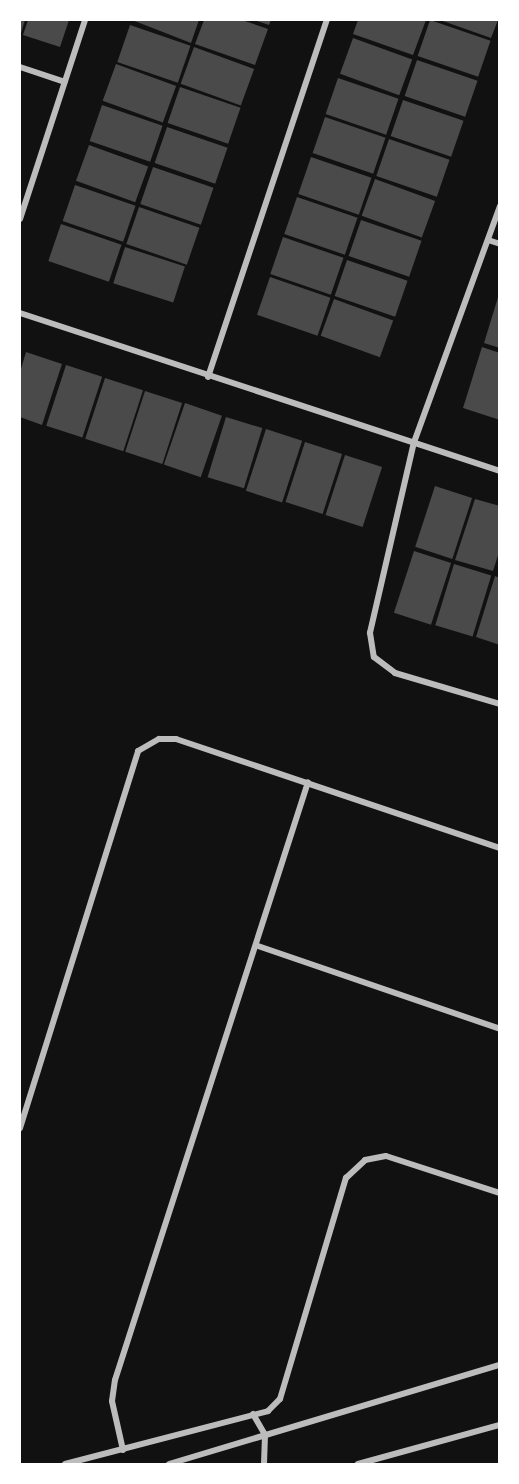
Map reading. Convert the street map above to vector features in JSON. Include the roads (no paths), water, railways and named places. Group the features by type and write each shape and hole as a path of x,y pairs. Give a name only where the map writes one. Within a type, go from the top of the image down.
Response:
{"street":[{"path":"20,219 85,20"},
{"path":"208,377 327,20"},
{"path":"20,67 65,82"},
{"path":"500,207 414,442 370,633 374,657 395,673 500,704"},
{"path":"488,240 500,244"},
{"path":"20,314 500,471"},
{"path":"20,1128 138,751 159,739 176,739 500,848"},
{"path":"123,1450 112,1401 115,1380 258,946 308,782"},
{"path":"258,946 500,1029"},
{"path":"65,1464 268,1411 280,1399 346,1178 365,1160 386,1156 500,1193"},
{"path":"169,1464 500,1365"},
{"path":"253,1414 265,1435 264,1464"},
{"path":"358,1464 500,1425"}]}
